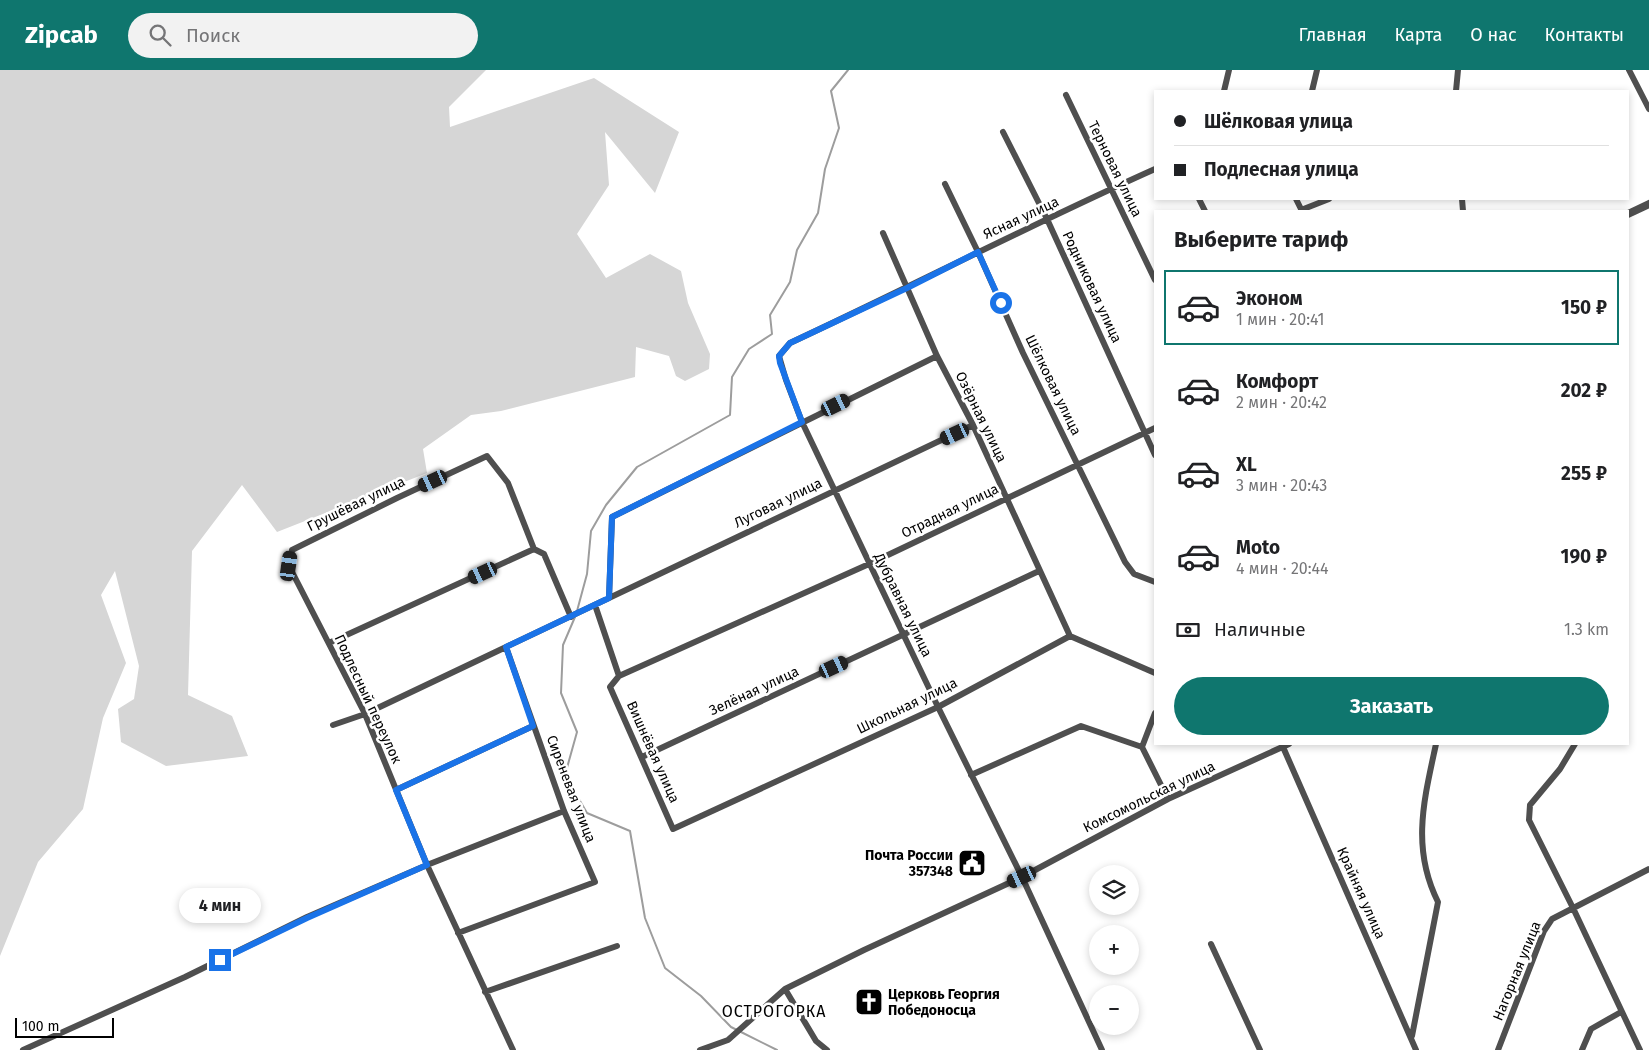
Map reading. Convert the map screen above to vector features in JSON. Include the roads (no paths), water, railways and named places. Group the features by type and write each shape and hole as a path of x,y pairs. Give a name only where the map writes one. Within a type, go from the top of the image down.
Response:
{"street":[{"path":"1226,90 1230,70"},
{"path":"1312,90 1317,70"},
{"path":"1456,90 1458,70"},
{"path":"1629,70 1649,109"},
{"name":"Терновая улица","path":"1066,95 1154,278"},
{"name":"Родниковая улица","path":"1003,132 1047,219 1154,453"},
{"name":"Ясная улица","path":"790,343 1154,169"},
{"name":"Шёлковая улица","path":"946,184 1023,353 1124,562 1134,574 1154,582"},
{"path":"1304,210 1327,200"},
{"path":"1629,214 1649,204"},
{"name":"Озёрная улица","path":"883,233 937,356 973,425 1070,636"},
{"name":"Дубравная улица","path":"790,343 779,356 780,363 802,422 938,707 1022,877 1102,1050"},
{"path":"609,598 612,517 937,356"},
{"name":"Луговая улица","path":"571,617 973,425"},
{"name":"Отрадная улица","path":"618,676 869,564 1154,428"},
{"name":"Грушёвая улица","path":"292,550 486,456 508,483 534,549"},
{"path":"329,643 534,549 544,554 571,617 365,714 333,726"},
{"name":"Подлесный переулок","path":"292,550 289,566 365,714 427,865 513,1050"},
{"name":"Зелёная улица","path":"642,757 1040,570"},
{"name":"Вишнёвая улица","path":"595,605 618,676 610,686 673,829 753,793"},
{"path":"1070,636 1154,673"},
{"name":"Школьная улица","path":"753,793 938,707 1070,636"},
{"name":"Сиреневая улица","path":"458,932 594,882 564,811 506,647"},
{"path":"1142,747 1154,716"},
{"path":"396,790 533,726"},
{"path":"971,775 1081,726 1142,747 1168,799"},
{"path":"1412,1037 1438,902 1430,888 1421,836 1423,806 1436,745"},
{"path":"1574,745 1560,769 1530,805 1529,820 1640,1050"},
{"name":"Крайняя улица","path":"1281,746 1412,1037 1416,1050"},
{"name":"Комсомольская улица","path":"700,1050 728,1040 785,989 864,950 1022,877 1168,799 1281,746"},
{"path":"22,1050 307,918 427,865 564,811"},
{"name":"Нагорная улица","path":"1498,1050 1544,931 1552,919 1649,869"},
{"path":"1211,944 1260,1050"},
{"path":"485,992 617,946"},
{"path":"785,989 816,1041 827,1050"},
{"path":"1582,1050 1591,1029 1621,1012"}],"waterway":[{"path":"577,611 587,574 591,531 606,505 637,467 730,415 732,377 749,349 772,334 770,315 790,282 797,250 818,213 825,169 839,128 831,91 848,70"},
{"path":"575,617 563,645 561,693 577,732 565,775 587,813 630,831 645,918 665,968 701,996 731,1027 737,1030"},
{"path":"741,1032 777,1050"}],"place":[{"name":"Почта России 357348","path":"972,863"},
{"name":"Церковь Георгия Победоносца","path":"869,1002"}],"district":[{"name":"ОСТРОГОРКА","path":"774,1011"}]}
